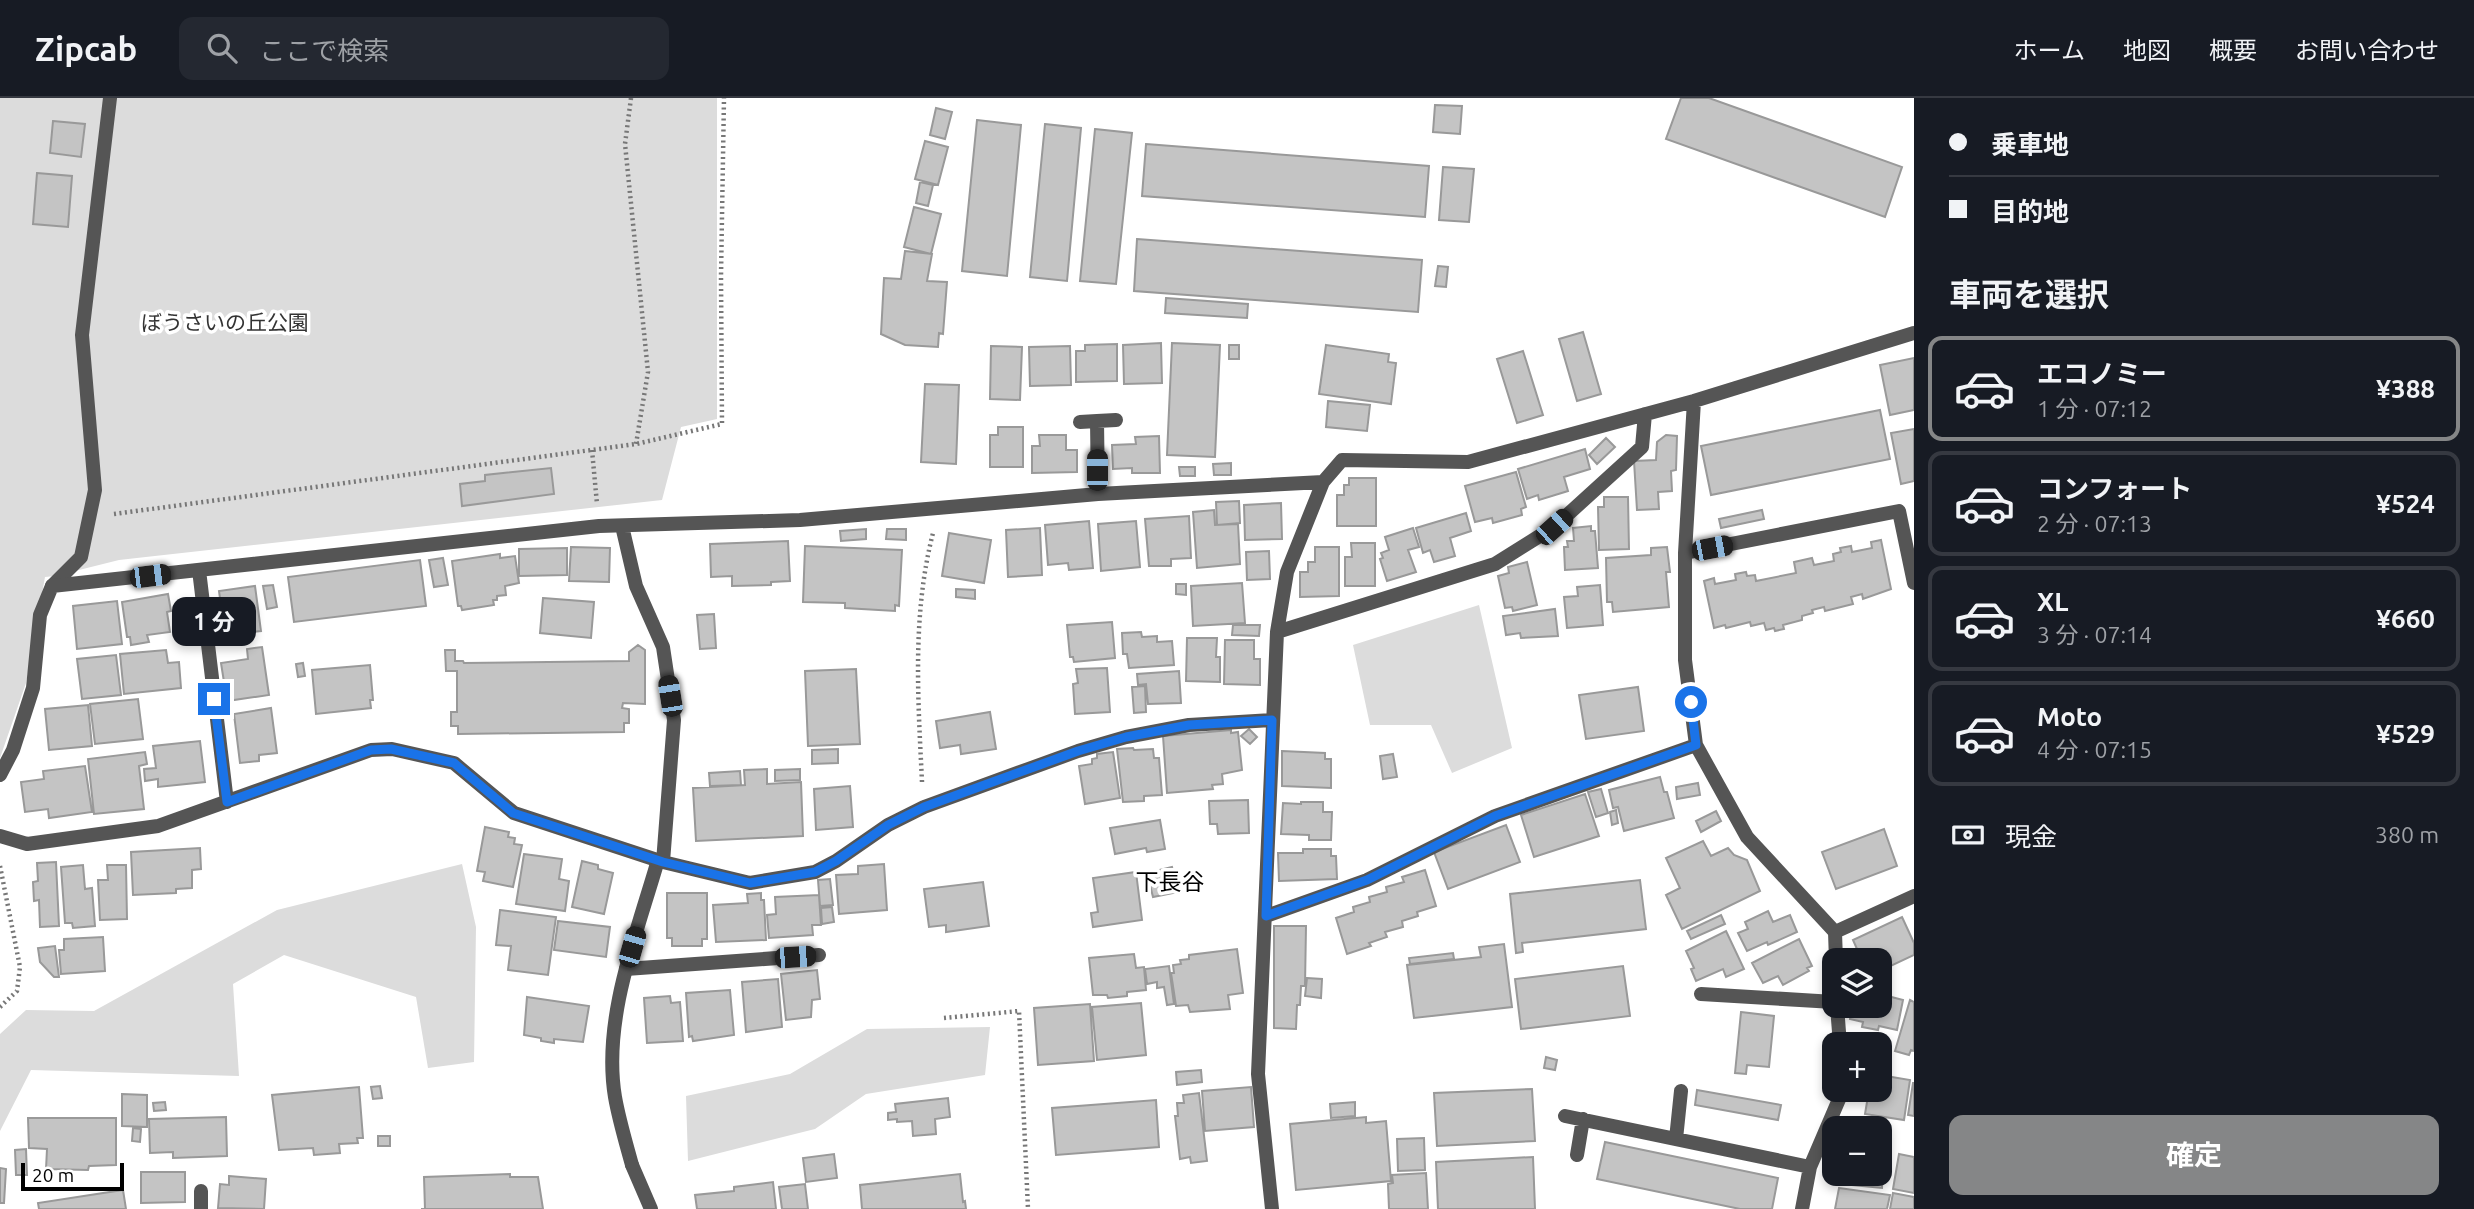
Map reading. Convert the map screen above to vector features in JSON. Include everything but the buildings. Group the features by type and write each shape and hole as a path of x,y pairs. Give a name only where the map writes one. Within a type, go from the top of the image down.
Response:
{"street":[{"path":"0,775 13,750 33,688 40,615 52,586 81,557 95,490 82,335 110,98"},
{"path":"1272,1209 1258,1074 1277,632 1287,572 1323,482 1342,460 1468,461 1694,401 1914,333"},
{"path":"1694,401 1685,553 1685,660 1696,745 1747,837 1835,932 1836,948"},
{"path":"1277,632 1495,564 1554,527 1642,447 1644,414"},
{"path":"1080,422 1116,420"},
{"path":"1097,421 1098,494"},
{"path":"52,586 599,526 800,520 1098,494 1323,482"},
{"path":"1685,553 1907,510 1914,583"},
{"path":"622,526 636,586 663,647 674,720 660,861 620,990 613,1040 615,1095 632,1165 651,1209"},
{"path":"199,570 227,802"},
{"path":"0,836 27,844 158,826 371,750 391,749 454,763 513,813 660,861 750,883 815,872 836,861 888,825 924,807 1078,751 1126,737 1189,725 1272,720"},
{"path":"1266,916 1367,880 1495,816 1696,745"},
{"path":"1835,932 1914,896"},
{"path":"626,969 819,955"},
{"path":"1701,994 1822,1003"},
{"path":"1676,1139 1681,1091"},
{"path":"1802,1209 1810,1167 1838,1102"},
{"path":"1565,1116 1810,1167"},
{"path":"1577,1155 1583,1119"},
{"path":"201,1191 201,1209"}],"path":[{"path":"631,98 625,144 648,372 636,444"},
{"path":"89,517 636,444 722,424 724,98"},
{"path":"592,450 599,526"},
{"path":"924,807 916,669 925,566 940,508"},
{"path":"0,866 20,967 17,991 0,1007"},
{"path":"944,1018 1019,1011 1028,1209"}],"green space":[{"name":"ぼうさいの丘公園","path":"0,98 717,98 717,419 681,427 662,500 119,560 45,577 26,683 0,758"},
{"path":"1479,605 1512,748 1452,773 1431,725 1370,725 1353,645"},
{"path":"462,864 476,927 474,1062 428,1068 416,997 284,955 233,984 239,1076 31,1070 0,1131 0,1034 26,1010 94,1011 277,910"},
{"path":"990,1027 985,1075 866,1094 815,1129 688,1161 686,1096 790,1074 867,1029"}],"district":[{"name":"下長谷","path":"1170,881"}],"route":[{"path":"214,699 227,802 371,750 391,749 454,763 513,813 663,862 750,883 815,872 836,861 888,825 924,807 1078,751 1126,737 1189,725 1272,720 1266,916 1367,880 1495,816 1696,745 1691,702"}]}
